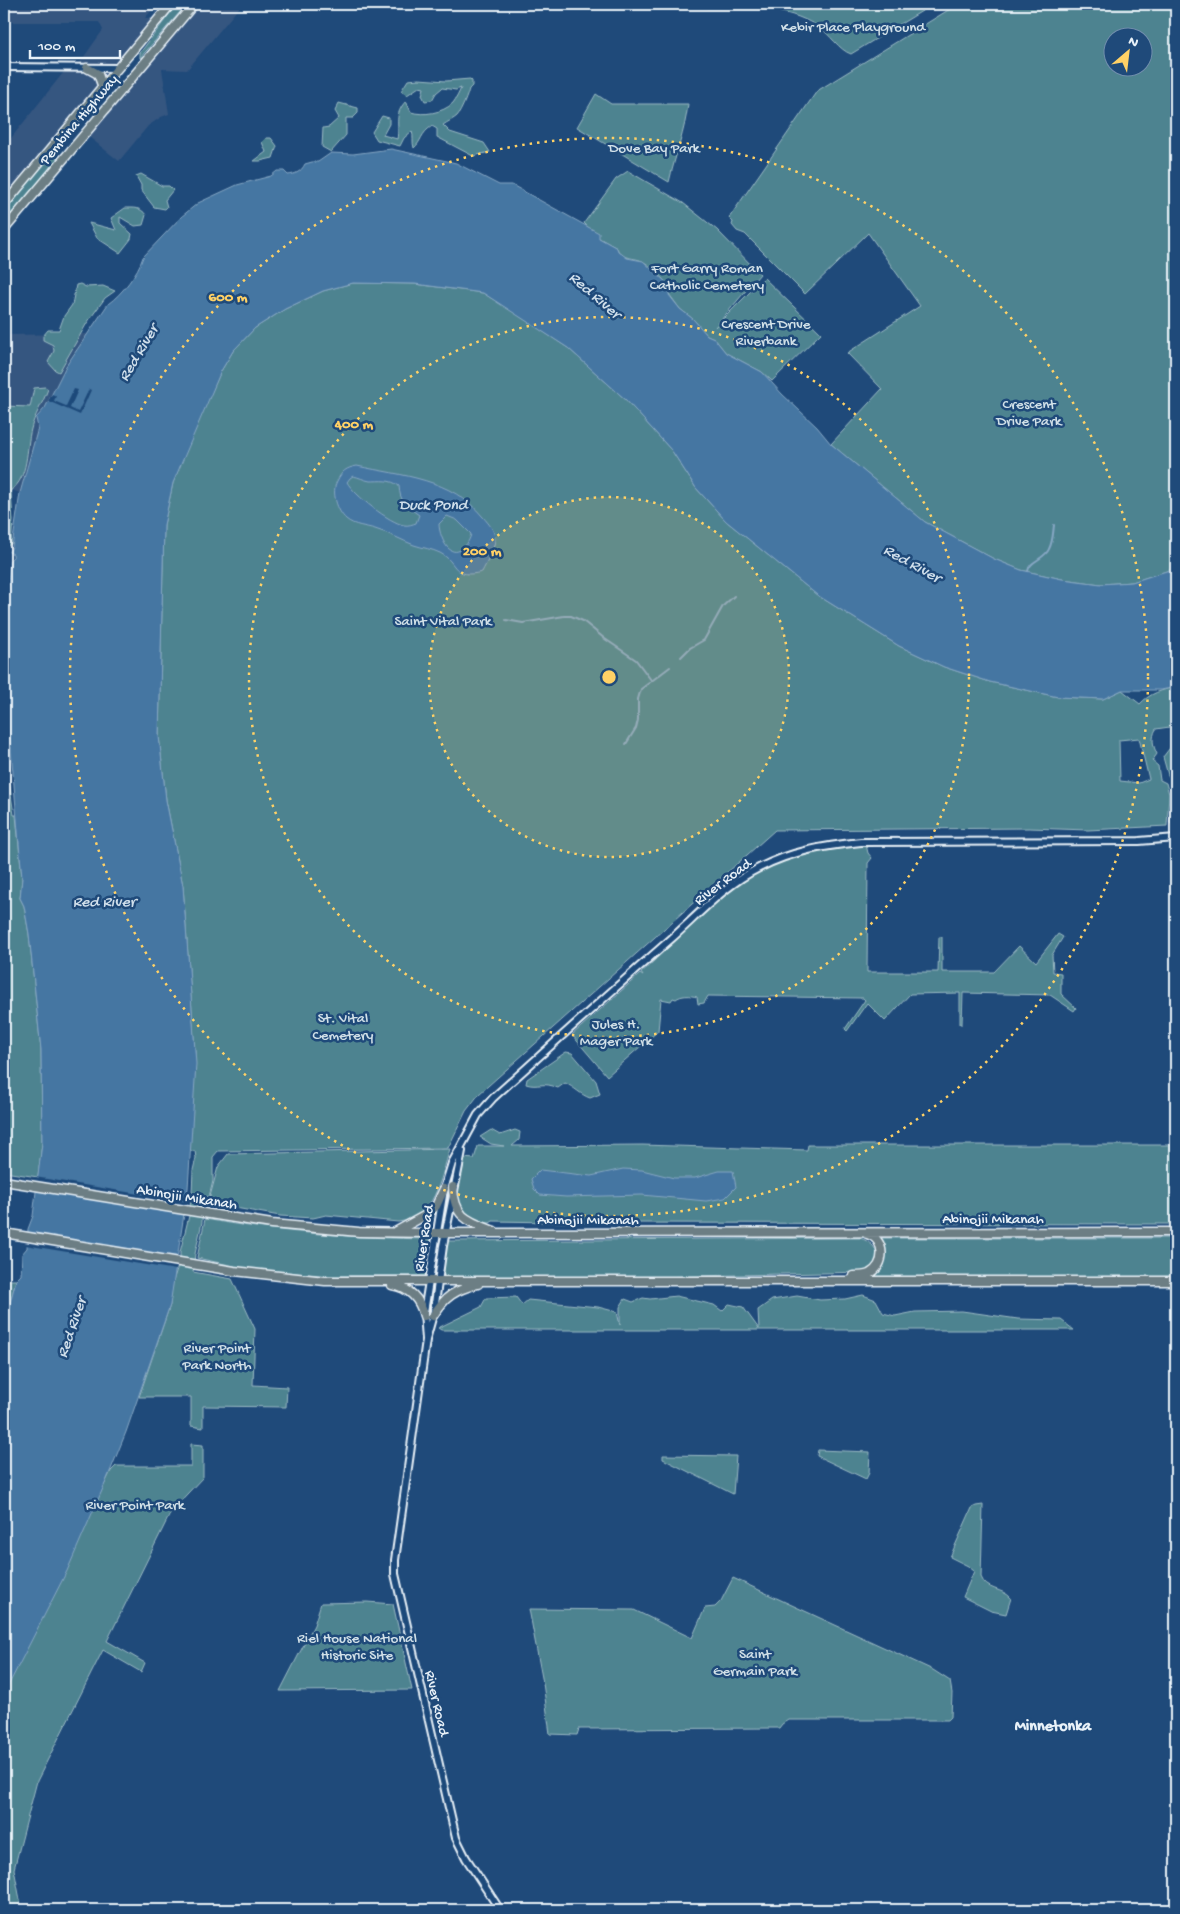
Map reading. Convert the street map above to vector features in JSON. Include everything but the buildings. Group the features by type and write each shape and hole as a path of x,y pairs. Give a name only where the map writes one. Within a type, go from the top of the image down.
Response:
{"main road":[{"name":"Pembina Highway","path":"4,205 171,4"},
{"name":"Pembina Highway","path":"4,230 194,4"},
{"path":"87,68 98,74 102,85"},
{"name":"Abinojii Mikanah","path":"4,1181 241,1219 306,1227 393,1233 1176,1232"},
{"path":"453,1188 454,1200 462,1216 470,1222 501,1233"},
{"path":"393,1233 426,1215 436,1206 444,1189"},
{"path":"771,1281 870,1274 875,1270 879,1262 881,1248 877,1239 863,1232"},
{"path":"4,1233 234,1271 300,1279 373,1282 1176,1281"},
{"path":"373,1282 406,1289 419,1300 428,1316 452,1293 461,1288 490,1281"}],"street":[{"path":"4,67 117,68"},
{"name":"River Road","path":"500,1910 466,1858 456,1838 395,1574 397,1545 426,1340 429,1282 436,1233 444,1189 452,1163 478,1115 493,1098 596,1004 721,894 748,874 786,855 829,845 860,842 1121,841 1176,838"},
{"name":"River Road","path":"428,1316 438,1281 453,1188 464,1142"}],"shaded area":[{"path":"4,4 157,4 145,18 158,18 4,205 4,147 67,68 76,68 103,30 99,22 8,22 4,18"},
{"path":"194,4 242,4 187,70 162,69 169,114 148,126 119,161 84,133"},
{"path":"4,297 6,297 5,335 87,334 66,366 45,408 36,418 38,428 20,493 4,487"}],"green space":[{"path":"177,4 187,4 140,58 140,53"},
{"name":"Kebir Place Playground","path":"706,4 929,4 922,11 851,54 842,49 819,27 792,15 764,9 706,8"},
{"name":"Crescent Drive Park","path":"958,4 1176,4 1176,568 1132,582 1101,584 1062,579 1021,570 994,559 925,522 831,444 882,389 847,353 920,306 868,233 805,294 745,234 737,231 729,218 817,91"},
{"path":"470,79 472,81 472,86 459,114 443,125 450,132 484,143 490,152 473,156 437,137 437,129 432,126 425,132 414,148 412,131 404,138 400,146 377,140 372,132 382,116 389,118 389,124 383,135 397,139 398,115 406,101 411,112 421,114 433,113 453,103 461,88 456,90 442,88 432,100 425,101 422,95 424,88 419,87 407,95 401,91 408,80 446,81"},
{"name":"Dove Bay Park","path":"596,94 611,104 688,104 669,182 577,127"},
{"path":"339,103 358,108 358,113 353,118 346,118 346,135 331,152 322,147 323,128 329,127 339,118 335,111"},
{"path":"266,138 271,138 277,146 273,158 254,161 266,152 262,142"},
{"path":"47,151 60,161 4,230 4,205"},
{"name":"Fort Garry Roman Catholic Cemetery","path":"628,171 683,203 717,230 760,274 715,327 764,278 821,333 772,381 762,372 726,353 714,338 707,335 693,319 680,309 669,294 670,286 651,267 640,260 622,255 617,248 599,238 584,223 616,179"},
{"path":"141,174 162,186 169,186 173,190 165,200 167,207 165,209 154,207 141,190 141,185 136,176"},
{"path":"125,208 139,209 146,215 143,225 135,226 120,217 120,223 132,234 131,239 120,253 97,238 89,223 116,230 111,218"},
{"name":"Saint Vital Park","path":"353,283 415,284 483,293 568,348 626,400 672,451 696,488 726,521 817,595 899,646 944,667 990,682 1058,697 1103,699 1122,690 1140,704 1152,695 1176,687 1176,726 1156,729 1153,739 1157,754 1152,761 1158,766 1160,780 1166,783 1169,794 1167,826 1088,830 1029,828 775,830 479,1094 466,1111 448,1148 218,1151 213,1157 213,1181 209,1197 203,1196 202,1222 193,1272 232,1279 255,1329 253,1385 287,1387 286,1407 203,1406 203,1428 191,1426 191,1397 139,1397 170,1305 172,1284 180,1260 191,1199 194,1194 192,1193 193,1170 196,1158 195,1151 190,1151 195,1053 183,886 166,800 159,736 164,525 173,483 221,371 233,351 255,328 285,309 323,291","holes":["1139,738 1149,779 1139,783 1120,781 1119,740"]},
{"path":"80,284 86,287 103,286 115,291 105,298 87,323 59,372 48,362 54,351 53,345 43,340 43,336 48,330 59,330 64,316 72,305 76,285"},
{"path":"45,387 48,389 32,424 24,470 17,485 11,490 13,521 11,544 4,547 4,442 8,429 4,419 4,406 30,407 34,388"},
{"path":"4,701 8,735 6,760 14,815 16,815 22,878 20,898 24,906 29,934 41,1050 42,1143 38,1177 4,1172"},
{"path":"1176,740 1176,788 1168,775 1163,757"},
{"path":"1176,788 1176,826 1170,822"},
{"name":"Jules H. Mager Park","path":"866,845 868,853 872,858 868,863 867,972 938,972 939,937 942,937 942,972 994,972 1019,946 1036,962 1058,934 1063,937 1052,955 1053,972 1061,973 1061,994 1076,1008 1074,1011 1050,995 963,993 962,1024 960,1024 960,993 910,994 885,1021 867,1003 847,1031 845,1029 865,1000 863,998 708,996 704,1003 698,1004 697,997 691,996 673,998 671,1001 661,999 658,1031 607,1076 572,1035 640,974 643,976 641,973 690,926 746,880 784,860 804,854"},
{"path":"566,1052 572,1053 596,1081 600,1094 590,1098 565,1083 558,1088 548,1085 526,1084 527,1079"},
{"path":"491,1130 500,1135 515,1130 520,1132 519,1140 512,1146 642,1145 807,1150 808,1145 1176,1145 1176,1224 493,1221 490,1223 475,1221 461,1211 456,1192 464,1158 474,1159 478,1146 504,1146 491,1144 480,1137"},
{"path":"450,1149 439,1184 429,1205 411,1219 398,1222 326,1215 313,1218 280,1216 213,1204 209,1200 218,1167 228,1154"},
{"path":"205,1219 318,1234 431,1239 426,1276 336,1276 253,1270 197,1258"},
{"path":"860,1238 872,1245 877,1254 875,1263 865,1272 610,1278 443,1278 447,1241"},
{"path":"881,1238 1176,1238 1176,1277 873,1278 885,1259 885,1249"},
{"path":"4,1280 16,1280 4,1326"},
{"path":"863,1295 876,1300 883,1313 895,1316 915,1312 962,1311 1018,1319 1061,1320 1074,1330 441,1330 438,1328 481,1307 486,1298 516,1297 522,1305 528,1300 598,1307 617,1312 620,1325 620,1307 625,1299 633,1302 643,1298 676,1296 714,1305 722,1311 729,1304 743,1307 759,1329 758,1310 772,1300 797,1296 820,1300 845,1299"},
{"name":"River Point Park","path":"191,1444 203,1445 203,1477 172,1510 107,1641 145,1663 141,1672 103,1650 37,1781 14,1869 22,1910 4,1910 4,1693 111,1471 116,1466 191,1466"},
{"path":"818,1450 870,1452 869,1473 866,1479 817,1456"},
{"path":"663,1455 736,1456 733,1494 663,1459"},
{"path":"983,1505 981,1577 987,1585 1004,1592 1011,1598 1006,1614 991,1611 963,1597 974,1571 950,1557 972,1508"},
{"name":"Saint Germain Park","path":"733,1578 933,1670 950,1681 952,1693 951,1717 948,1720 788,1720 779,1728 579,1729 577,1735 550,1734 543,1683 529,1609 634,1610 692,1638 705,1608 715,1607 721,1601"},
{"name":"Riel House National Historic Site","path":"367,1602 393,1604 412,1690 280,1691 314,1625 321,1603"}],"water":[{"name":"Red River","path":"391,149 456,163 499,185 512,185 599,233 599,238 617,248 627,258 643,261 670,286 669,295 680,309 693,319 707,335 714,338 726,353 762,372 817,427 831,444 925,522 994,559 1021,570 1062,579 1101,584 1132,582 1176,568 1176,687 1161,690 1122,690 1103,699 1058,697 990,682 944,667 899,646 817,595 726,521 696,488 672,451 626,400 568,348 483,293 415,284 353,283 323,291 285,309 255,328 233,351 221,371 173,483 164,525 159,736 166,800 183,886 196,1064 188,1188 170,1305 126,1432 107,1479 67,1571 4,1694 4,1326 16,1280 21,1275 22,1254 27,1248 28,1229 33,1216 42,1143 41,1050 29,934 24,906 20,898 22,878 5,680 6,609 10,560 13,557 13,554 9,552 12,547 20,493 38,428 36,418 45,408 66,366 108,304 129,283 143,257 181,217 198,203 237,185 271,176 277,171 284,171 288,175 296,173 305,164 318,162 331,153 353,154"},
{"name":"Duck Pond","path":"357,466 409,476 441,486 470,504 483,517 493,530 495,536 490,557 482,572 465,574 456,569 446,557 434,550 414,545 346,519 336,501 335,485 343,472","holes":["353,476 370,481 389,481 399,486 404,503 419,515 416,523 407,525 398,523 373,508 347,482","447,516 457,520 471,534 468,542 459,551 452,551 444,543 439,524"]},
{"path":"623,1169 642,1170 674,1178 695,1178 719,1171 733,1171 736,1187 725,1198 706,1201 642,1195 566,1197 540,1195 534,1189 531,1179 540,1170 591,1176"}],"pier":[{"path":"74,389 78,390 70,408 78,412 89,389 91,390 80,415 48,401 52,394 56,396 54,401 66,406"},
{"path":"35,1177 188,1202 186,1214 34,1190"},
{"path":"26,1232 178,1257 176,1270 25,1245"}],"waterway":[{"path":"1028,571 1031,565 1049,549 1054,525"},
{"path":"681,657 690,648 704,640 723,606 734,596"},
{"path":"506,620 523,623 571,616 583,621 636,660 651,680"},
{"path":"626,744 636,728 638,699 641,689 670,667"}],"district":[{"name":"Minnetonka","path":"1053,1724"}],"park label":[{"name":"Crescent Drive Riverbank","path":"766,332"},
{"name":"St. Vital Cemetery","path":"343,1026"},
{"name":"River Point Park North","path":"217,1356"}]}
